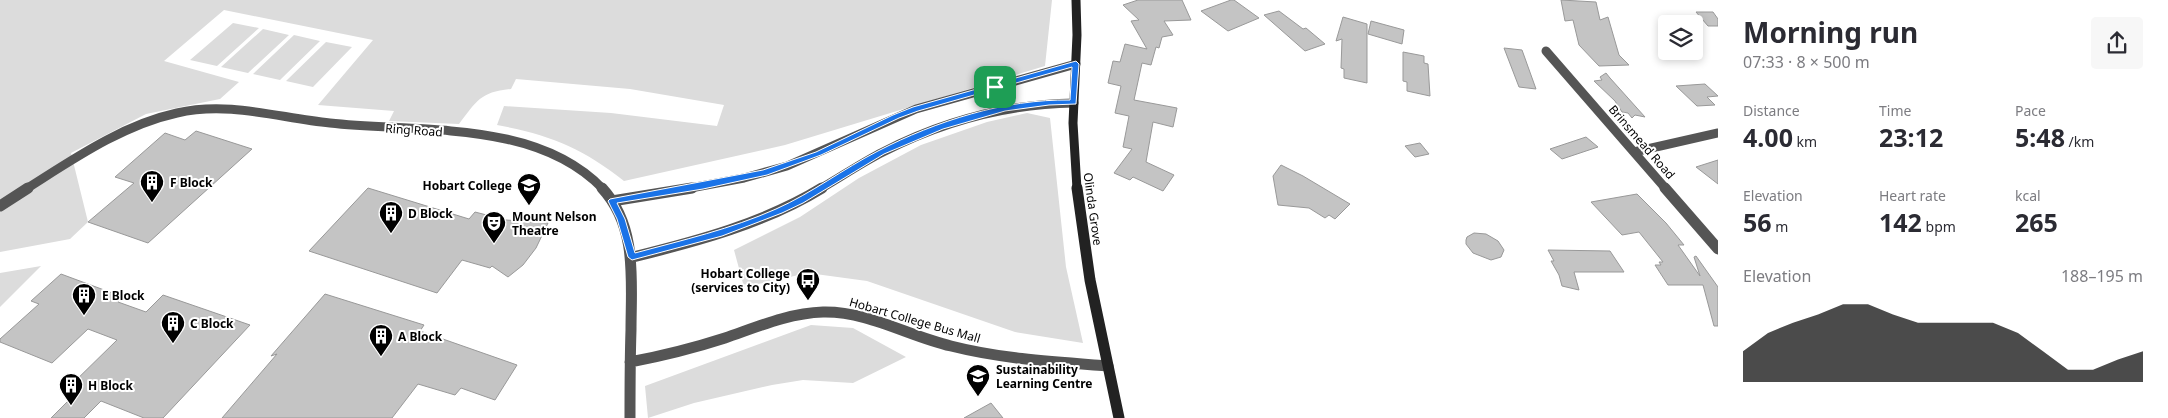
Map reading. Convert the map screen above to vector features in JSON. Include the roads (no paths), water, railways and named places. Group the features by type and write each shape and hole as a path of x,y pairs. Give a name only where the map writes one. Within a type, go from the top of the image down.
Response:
{"main road":[{"name":"Olinda Grove","path":"1076,0 1073,138 1077,194 1119,418"}],"street":[{"name":"Brinsmead Road","path":"1546,52 1718,249"},
{"path":"612,201 694,188 764,173 819,154 896,116 916,109 1076,64"},
{"path":"632,257 722,233 779,211 800,201 881,152 941,127 1005,108 1049,102 1074,102"},
{"name":"Ring Road","path":"0,206 36,182 130,129 176,113 221,108 258,110 330,124 502,137 534,146 561,158 585,173 612,201 621,219 632,257 630,418"},
{"path":"1634,152 1718,133"},
{"name":"Hobart College Bus Mall","path":"630,362 686,351 793,315 828,312 861,318 915,336 981,354 1020,360 1108,366"}],"place":[{"name":"F Block","path":"152,203"},
{"name":"Hobart College","path":"529,206"},
{"name":"D Block","path":"391,234"},
{"name":"Mount Nelson Theatre","path":"494,244"},
{"name":"Hobart College (services to City)","path":"808,301"},
{"name":"E Block","path":"84,316"},
{"name":"C Block","path":"173,344"},
{"name":"A Block","path":"381,357"},
{"name":"Sustainability Learning Centre","path":"978,397"},
{"name":"H Block","path":"71,406"}]}
